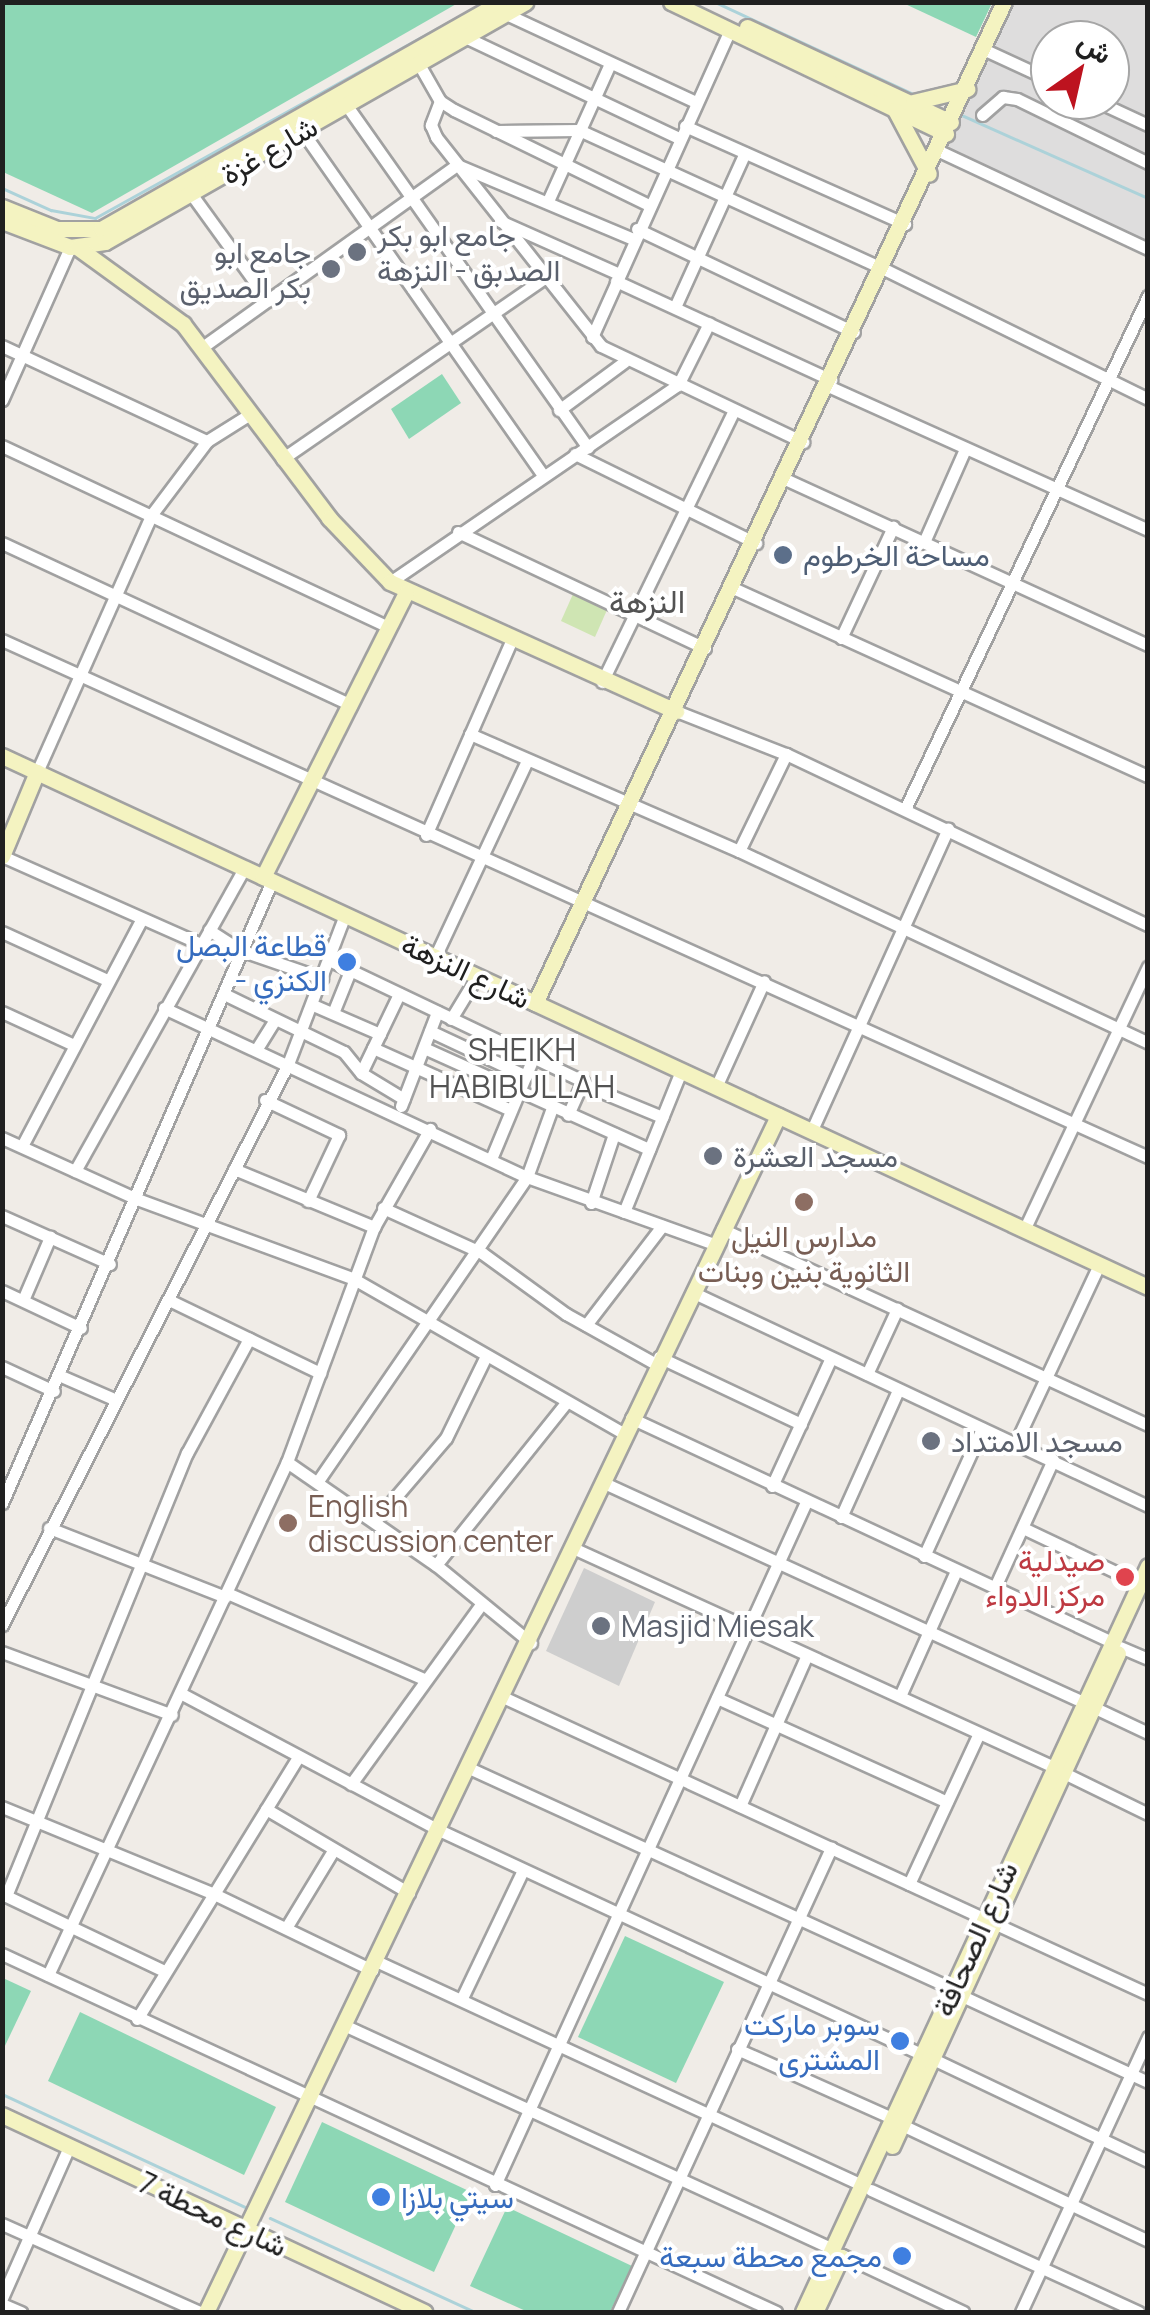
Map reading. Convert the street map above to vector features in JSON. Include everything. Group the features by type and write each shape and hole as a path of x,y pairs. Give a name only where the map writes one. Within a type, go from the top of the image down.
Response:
{"street":[{"name":"شارع غزة","path":"2,207 56,229 102,228 502,8 525,2"},
{"path":"671,2 949,128"},
{"path":"696,2 898,105 928,102 967,89"},
{"path":"536,1003 929,174 1004,2"},
{"name":"شارع غزة","path":"74,247 122,234 192,195 347,106 416,58 465,36 502,8"},
{"path":"502,8 610,64 696,102"},
{"path":"592,336 730,30"},
{"path":"465,36 594,99 744,153 905,224"},
{"path":"983,49 1030,71"},
{"path":"416,58 440,101 648,205"},
{"path":"548,200 610,64"},
{"path":"982,115 1003,96 1017,99 1148,163"},
{"path":"440,101 431,124 457,165 592,336 624,362 803,442"},
{"path":"898,105 929,174"},
{"path":"347,106 490,316 588,448"},
{"path":"496,131 579,130 724,201 884,269 1148,400"},
{"path":"302,131 543,474"},
{"path":"939,151 1148,250"},
{"path":"675,308 744,153"},
{"path":"201,348 457,165"},
{"path":"457,165 698,258 854,332"},
{"path":"192,195 268,300"},
{"path":"499,220 966,448 1148,530"},
{"path":"2,221 74,247 165,308 201,348 355,550 406,593 602,682 786,754 1148,925"},
{"path":"2,400 74,247"},
{"path":"282,459 544,278"},
{"path":"905,808 1148,296"},
{"path":"390,582 678,385 708,323"},
{"path":"2,346 207,441"},
{"path":"559,410 624,362"},
{"path":"602,682 734,410"},
{"path":"201,944 2,856 76,675 152,514 207,441 250,414"},
{"path":"2,446 390,627"},
{"path":"924,542 966,448"},
{"path":"575,454 756,542"},
{"path":"786,479 1148,645"},
{"path":"841,638 894,527"},
{"path":"458,532 705,648"},
{"path":"2,543 350,705"},
{"path":"734,588 1148,776"},
{"path":"2,1503 212,1030 268,879 406,593"},
{"path":"2,640 312,784 584,900 1148,1157"},
{"path":"426,835 511,641"},
{"path":"470,734 739,850 1148,1044"},
{"path":"739,850 786,754"},
{"name":"شارع النزهة","path":"2,756 1148,1287"},
{"path":"435,956 527,761"},
{"path":"811,1132 948,828"},
{"path":"75,1172 244,868"},
{"path":"2,1624 114,1399 207,1226 265,1100 288,1064 346,915"},
{"path":"22,1146 141,920"},
{"path":"209,930 240,950 322,978"},
{"path":"2,932 107,980"},
{"path":"328,960 582,1084 662,1117"},
{"path":"1024,1230 1148,968"},
{"path":"333,1014 350,971"},
{"path":"451,1019 477,976"},
{"path":"716,1087 764,981"},
{"path":"224,994 300,1035 344,1052 361,1073 404,1100"},
{"path":"361,1073 398,994"},
{"path":"313,1005 380,1034"},
{"path":"164,1008 399,1113 527,1177 662,1226 718,1237 896,1310 1148,1426"},
{"path":"2,1012 74,1045"},
{"path":"399,1113 437,1012"},
{"path":"256,1050 274,1020"},
{"path":"430,1031 526,1076"},
{"path":"481,1097 507,1045"},
{"path":"373,1048 511,1110"},
{"path":"424,1048 518,1095 649,1149"},
{"path":"491,1159 533,1058"},
{"path":"624,1212 681,1071"},
{"path":"568,1115 582,1084"},
{"path":"265,1100 340,1135 308,1202"},
{"path":"318,1481 422,1321 527,1177 552,1108"},
{"path":"2,2224 203,2312 531,1643 627,1426 778,1116"},
{"path":"48,1975 110,1850 287,1462 374,1227 430,1128"},
{"path":"591,1203 614,1134"},
{"path":"2,1138 138,1199 354,1279 566,1402 772,1486 1148,1659"},
{"path":"234,1169 374,1227"},
{"path":"383,1208 473,1252 586,1325 801,1424"},
{"path":"2,1216 110,1264"},
{"path":"586,1325 662,1226"},
{"path":"23,1300 50,1238"},
{"path":"1016,1442 1099,1265"},
{"path":"2,1291 81,1328"},
{"path":"692,1292 1148,1506"},
{"path":"169,1300 320,1372"},
{"path":"867,1374 896,1310"},
{"path":"164,1971 4,1895 202,1421 248,1339"},
{"path":"375,1521 446,1438 485,1358"},
{"path":"772,1486 832,1358"},
{"path":"2,1366 54,1390"},
{"path":"61,1376 114,1399"},
{"path":"841,1517 898,1390"},
{"path":"436,1565 566,1402"},
{"path":"924,1556 982,1429"},
{"path":"995,1587 1053,1460"},
{"path":"287,1462 436,1565 531,1643"},
{"path":"602,1482 1148,1733"},
{"path":"496,2185 806,1502"},
{"path":"49,1528 226,1595 422,1678"},
{"path":"1022,1528 1143,1586"},
{"path":"573,1548 979,1732 1148,1814"},
{"name":"شارع الصحافة","path":"815,2312 838,2252 1143,1586 1148,1566"},
{"path":"900,1696 956,1571"},
{"path":"351,1784 422,1678 482,1602"},
{"path":"2,1652 172,1716"},
{"path":"740,1806 807,1656"},
{"path":"182,1694 439,1830 1148,2161"},
{"path":"504,1698 1147,1992"},
{"path":"718,1698 947,1802"},
{"path":"909,1884 979,1732"},
{"path":"137,2019 298,1757"},
{"path":"469,1768 1148,2082"},
{"path":"2,1807 212,1893 374,1966 462,1998 1139,2312"},
{"path":"266,1809 409,1893"},
{"path":"618,2312 831,1848"},
{"path":"286,1928 334,1849"},
{"path":"462,1998 523,1870"},
{"path":"2,1954 310,2100 776,2312"},
{"path":"346,2026 963,2312"},
{"path":"1020,2312 1148,2037"},
{"path":"737,2049 1148,2241"},
{"name":"شارع محطة 7","path":"2,2116 406,2308 424,2312"},
{"path":"22,2312 2,2301 69,2147"},
{"name":"شارع الصحافة","path":"803,2312 838,2252"}],"shaded area":[{"path":"1006,3 1147,3 1147,247 937,150"},
{"name":"Masjid Miesak","path":"584,1568 655,1602 619,1686 546,1651"}],"green space":[{"path":"2,3 458,3 92,213 3,172"},
{"path":"903,3 992,3 976,37"},
{"path":"442,374 461,403 409,439 391,409"},
{"path":"573,594 607,610 595,637 561,621"},
{"path":"625,1936 724,1982 676,2083 578,2037"},
{"path":"3,1978 31,1991 3,2050"},
{"path":"80,2012 276,2107 244,2175 48,2081"},
{"path":"322,2122 471,2192 434,2272 285,2202"},
{"path":"507,2207 632,2266 610,2312 528,2312 470,2286"}],"waterway":[{"path":"2,188 51,210 95,218 484,2"},
{"path":"715,2 913,94"},
{"path":"957,113 1148,198"},
{"path":"2,2094 248,2208"},
{"path":"270,2218 475,2312"}],"place":[{"name":"جامع ابو بكر الصدبق - النزهة","path":"357,252"},
{"name":"جامع ابو بكر الصديق","path":"331,269"},
{"name":"مساحة الخرطوم","path":"783,555"},
{"name":"قطاعة البصل - الكنزي","path":"347,962"},
{"name":"مسجد العشرة","path":"713,1156"},
{"name":"مدارس النيل الثانوية بنين وبنات","path":"804,1202"},
{"name":"مسجد الامتداد","path":"931,1441"},
{"name":"English discussion center","path":"288,1523"},
{"name":"صيدلية مركز الدواء","path":"1125,1577"},
{"name":"Masjid Miesak","path":"601,1626"},
{"name":"سوبر ماركت المشترى","path":"900,2041"},
{"name":"سيتي بلازا","path":"381,2197"},
{"name":"مجمع محطة سبعة","path":"902,2256"}],"district":[{"name":"النزهة","path":"647,601"},
{"name":"SHEIKH HABIBULLAH","path":"522,1068"}]}
